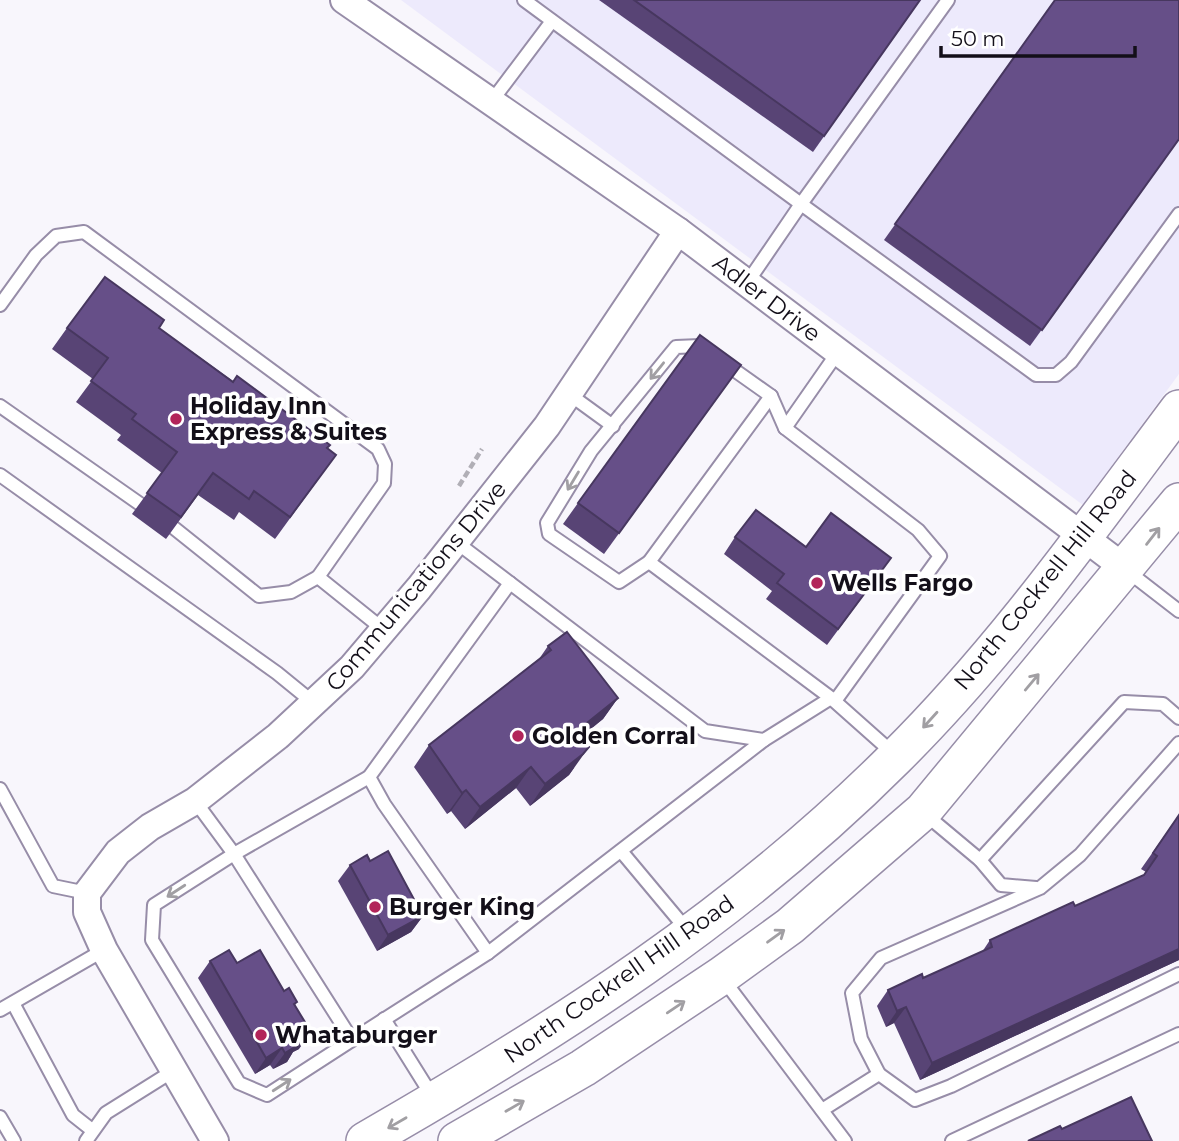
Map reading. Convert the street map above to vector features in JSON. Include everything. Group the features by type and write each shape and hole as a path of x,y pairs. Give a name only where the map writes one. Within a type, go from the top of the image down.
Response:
{"main road":[{"name":"North Cockrell Hill Road","path":"365,1141 435,1101 692,935 812,838 897,756 1016,624 1179,409"},
{"name":"North Cockrell Hill Road","path":"457,1141 592,1062 721,976 790,926 923,811 1179,502"},
{"path":"692,935 721,976"}],"street":[{"name":"Adler Drive","path":"344,0 678,231 1126,569"},
{"name":"Communications Drive","path":"87,893 118,852 150,828 195,801 315,704 384,630 547,426 678,231"},
{"path":"87,893 87,912 104,950 215,1141"}],"lane":[{"path":"524,0 1036,375 1056,375 1071,362 1179,214"},
{"path":"747,283 948,0"},
{"path":"491,102 552,21"},
{"path":"0,305 36,255 56,236 84,232 378,449 385,464 384,483 318,577 291,593 259,596 174,528"},
{"path":"510,583 369,777 234,854 154,905 152,940 239,1083 267,1095 488,953 764,740 833,700 940,556 918,530 785,428 771,396 701,346 676,347 591,451 547,523 548,534 619,582 649,562 771,396"},
{"path":"785,428 838,352"},
{"path":"569,394 613,426"},
{"path":"0,406 140,504"},
{"path":"0,475 277,673 315,704"},
{"path":"456,542 705,731 764,740"},
{"path":"649,562 833,700 897,756"},
{"name":"Adler Drive","path":"1126,569 1179,611"},
{"path":"318,577 384,630"},
{"path":"980,860 1124,702 1163,704 1179,719"},
{"path":"1179,743 1080,855 1040,888 881,958 852,993 861,1039 879,1074 915,1100 951,1086 1179,974"},
{"path":"369,777 384,804 488,953"},
{"path":"0,789 53,886 87,893"},
{"path":"195,801 234,854 352,1040"},
{"path":"923,811 980,860 1001,885 1040,888"},
{"path":"621,851 692,935"},
{"path":"0,1010 104,950"},
{"path":"721,976 845,1141"},
{"path":"13,1003 73,1115 89,1136 106,1113 173,1071"},
{"path":"384,1019 435,1101"},
{"path":"952,1141 1179,1034"},
{"path":"822,1110 879,1074"},
{"path":"0,1117 14,1141"}],"path":[{"path":"458,486 482,449"}],"shaded area":[{"path":"401,0 1179,0 1179,374 1083,505"}],"building":[{"path":"634,0 920,0 824,136"},
{"path":"1055,0 1179,0 1179,139 1042,330 895,224"},
{"name":"Holiday Inn Express & Suites","path":"105,277 164,320 159,328 233,382 237,376 330,445 327,448 336,455 290,517 254,491 249,499 213,473 181,517 147,493 177,452 132,419 136,414 91,381 108,358 67,328"},
{"path":"700,335 741,365 619,533 578,503"},
{"name":"Wells Fargo","path":"756,510 806,547 831,513 891,558 838,629 777,583 784,574 735,537"},
{"name":"Golden Corral","path":"567,632 618,698 577,731 589,747 583,754 545,784 531,767 480,807 466,790 462,793 429,745 551,650 548,646"},
{"path":"1179,815 1179,949 932,1063 906,1007 897,1011 888,990 922,974 923,978 992,947 990,940 1073,902 1075,906 1144,875 1157,856 1153,853"},
{"path":"388,851 423,916 388,935 350,865 367,855 370,861"},
{"path":"229,950 237,963 260,950 284,991 289,988 297,1002 294,1004 311,1032 296,1041 298,1045 285,1053 282,1048 266,1058 210,961"},
{"path":"1131,1097 1152,1141 1028,1141 1060,1126 1062,1129"}],"place":[{"name":"Holiday Inn Express & Suites","path":"176,419"},
{"name":"Wells Fargo","path":"817,583"},
{"name":"Golden Corral","path":"518,736"},
{"name":"Burger King","path":"375,907"},
{"name":"Whataburger","path":"261,1035"}]}
